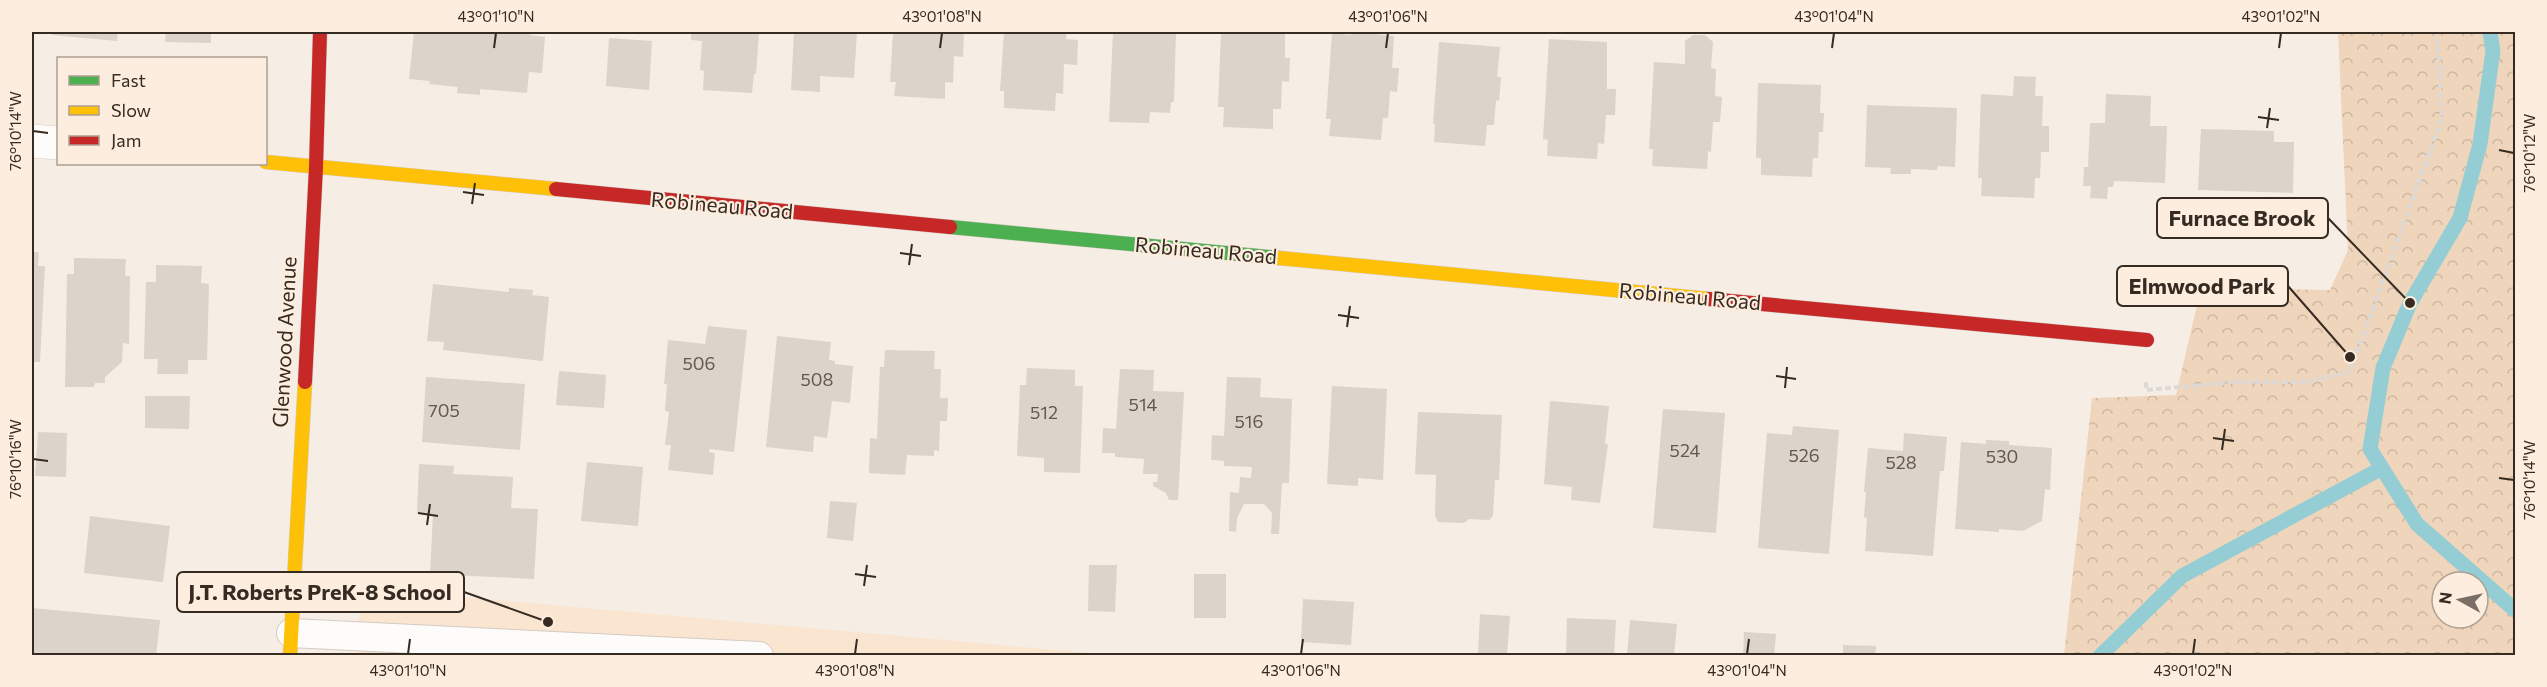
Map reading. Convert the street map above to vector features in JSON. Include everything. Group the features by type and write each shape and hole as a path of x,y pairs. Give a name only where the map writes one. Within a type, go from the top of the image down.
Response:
{"street":[{"name":"Glenwood Avenue","path":"291,644 316,167 320,32"},
{"path":"32,141 57,143"},
{"name":"Robineau Road","path":"267,162 2147,340"}],"lane":[{"path":"291,644 759,656"}],"path":[{"path":"2147,340 2146,390 2235,382 2306,382 2350,372 2442,118 2437,32"}],"shaded area":[{"path":"362,588 1112,655 356,656"}],"green space":[{"path":"2338,32 2515,32 2515,655 2064,655 2092,398 2176,395 2201,288 2330,290 2348,250"}],"building":[{"path":"53,32 118,32 117,41 52,35"},
{"path":"166,32 211,32 211,43 165,42"},
{"path":"414,32 531,32 530,35 545,37 542,73 529,72 527,93 480,89 480,95 457,93 458,87 409,79"},
{"path":"691,32 759,32 756,74 754,74 752,93 703,90 704,71 700,70 702,41 691,40"},
{"path":"794,32 857,32 854,78 820,76 820,92 791,90"},
{"path":"893,32 964,32 963,57 954,56 953,83 945,82 945,99 894,96 896,82 890,82"},
{"path":"1004,32 1067,32 1066,39 1078,40 1077,65 1064,64 1063,94 1056,93 1055,111 1004,108 1004,91 1000,91"},
{"path":"1113,32 1176,32 1174,102 1171,102 1170,113 1150,112 1149,123 1109,122"},
{"path":"1221,32 1285,32 1285,58 1290,58 1289,82 1282,81 1281,109 1273,109 1273,129 1223,127 1224,107 1218,107"},
{"path":"1352,32 1394,36 1392,68 1399,68 1397,92 1390,91 1388,118 1383,118 1381,140 1329,136 1331,119 1326,119 1332,33 1351,35"},
{"path":"1693,35 1705,35 1713,42 1711,68 1716,69 1715,96 1722,97 1720,122 1713,122 1711,152 1708,151 1707,169 1652,166 1653,149 1649,149 1654,62 1685,64 1685,41"},
{"path":"609,38 652,41 649,90 606,86"},
{"path":"1549,39 1607,42 1607,89 1616,89 1615,115 1606,115 1604,144 1598,143 1597,159 1547,156 1548,140 1543,139"},
{"path":"1439,42 1500,47 1497,77 1501,77 1499,101 1496,100 1494,125 1487,125 1485,146 1434,142 1435,124 1433,124"},
{"path":"2014,76 2036,77 2035,96 2043,96 2042,126 2049,126 2049,152 2041,152 2040,178 2035,178 2034,198 1981,196 1982,178 1978,178 1981,94 2013,96"},
{"path":"1758,83 1821,85 1820,113 1824,113 1823,132 1819,132 1818,158 1813,158 1812,177 1761,175 1761,158 1756,158"},
{"path":"2106,94 2151,96 2150,126 2167,126 2165,183 2114,181 2113,187 2108,187 2107,199 2090,198 2091,186 2083,186 2084,167 2088,167 2090,123 2105,123"},
{"path":"1867,105 1957,108 1955,167 1938,166 1937,170 1911,169 1911,174 1890,174 1891,168 1865,167"},
{"path":"2201,129 2274,131 2274,142 2294,142 2293,193 2198,190"},
{"path":"32,252 39,252 38,266 45,266 40,362 34,362 33,368"},
{"path":"74,258 126,259 125,276 130,276 129,344 123,343 122,362 105,377 105,383 95,383 94,387 65,387 67,274 74,274"},
{"path":"156,265 202,266 201,283 209,284 207,360 188,360 188,374 157,374 158,359 144,359 146,282 156,282"},
{"path":"433,284 509,292 509,288 533,290 532,295 549,297 543,361 443,350 444,342 427,341"},
{"path":"708,326 747,330 734,452 709,449 709,452 715,453 713,475 668,470 671,445 665,445 669,412 665,411 667,384 664,384 668,340 705,344"},
{"path":"777,336 831,342 829,360 835,361 835,364 853,366 850,403 832,401 827,438 814,436 813,452 766,447"},
{"path":"885,350 935,351 934,369 941,369 940,398 948,398 947,421 940,421 939,451 934,450 934,456 907,455 905,475 869,473 870,438 877,439 880,367 884,367"},
{"path":"1027,368 1075,370 1075,386 1083,386 1080,473 1044,472 1044,458 1017,456 1020,385 1026,385"},
{"path":"1120,369 1154,370 1153,391 1184,392 1178,500 1169,500 1166,493 1153,486 1153,482 1157,482 1158,474 1143,474 1144,459 1115,457 1115,453 1102,453 1103,428 1116,429"},
{"path":"559,371 606,375 604,408 556,405"},
{"path":"426,377 525,384 520,450 422,442"},
{"path":"1227,377 1261,378 1260,397 1292,399 1289,483 1282,483 1279,534 1271,534 1272,513 1264,504 1244,504 1237,518 1236,532 1229,531 1230,492 1239,493 1240,477 1251,478 1252,467 1224,466 1224,461 1211,460 1212,435 1224,436"},
{"path":"1332,386 1387,389 1383,480 1358,478 1358,486 1327,484"},
{"path":"145,396 190,396 189,429 145,428"},
{"path":"1550,401 1609,406 1605,444 1608,444 1600,503 1571,500 1572,487 1544,484"},
{"path":"1663,409 1725,413 1716,533 1653,528"},
{"path":"1418,412 1502,415 1499,480 1495,480 1493,516 1489,520 1469,519 1464,523 1438,522 1435,515 1436,475 1415,474"},
{"path":"1793,426 1839,430 1829,554 1758,548 1767,433 1792,435"},
{"path":"38,432 67,433 66,477 35,476"},
{"path":"1904,433 1947,437 1944,471 1940,471 1933,556 1865,551 1867,518 1864,517 1866,492 1864,492 1868,448 1903,451"},
{"path":"1986,440 2009,441 2009,445 2052,448 2050,490 2045,489 2042,521 2023,531 1955,529 1961,442 1986,444"},
{"path":"587,462 643,467 638,526 581,521"},
{"path":"419,464 454,466 453,474 513,477 511,508 538,509 534,579 430,574 433,514 417,513"},
{"path":"830,501 857,503 853,541 827,538"},
{"path":"90,516 170,526 163,582 84,573"},
{"path":"1089,565 1117,565 1115,612 1088,611"},
{"path":"1194,574 1226,574 1226,618 1194,618"},
{"path":"1303,599 1354,602 1351,645 1301,642"},
{"path":"32,608 160,620 156,656 32,656"},
{"path":"1480,614 1510,616 1507,655 1478,653"},
{"path":"1567,618 1616,620 1614,656 1566,656"},
{"path":"1630,620 1677,624 1674,656 1627,656"},
{"path":"1744,632 1776,634 1774,656 1743,656"},
{"path":"1843,645 1876,646 1875,656 1843,656"}],"waterway":[{"path":"2490,32 2493,51 2480,144 2460,218 2410,303 2383,368 2370,449 2417,524 2516,611"},
{"path":"2100,656 2182,576 2382,468"}],"traffic: fast":[{"path":"950,227 1279,258"}],"traffic: slow":[{"path":"267,162 556,189"},
{"path":"1279,258 1709,299"},
{"path":"290,656 305,382"}],"traffic: jam":[{"path":"305,382 320,32"},
{"path":"556,189 950,227"},
{"path":"1709,299 2147,340"}],"place":[{"name":"Furnace Brook","path":"2410,303"},
{"name":"Elmwood Park","path":"2350,357"},
{"name":"J.T. Roberts PreK-8 School","path":"548,622"}]}
